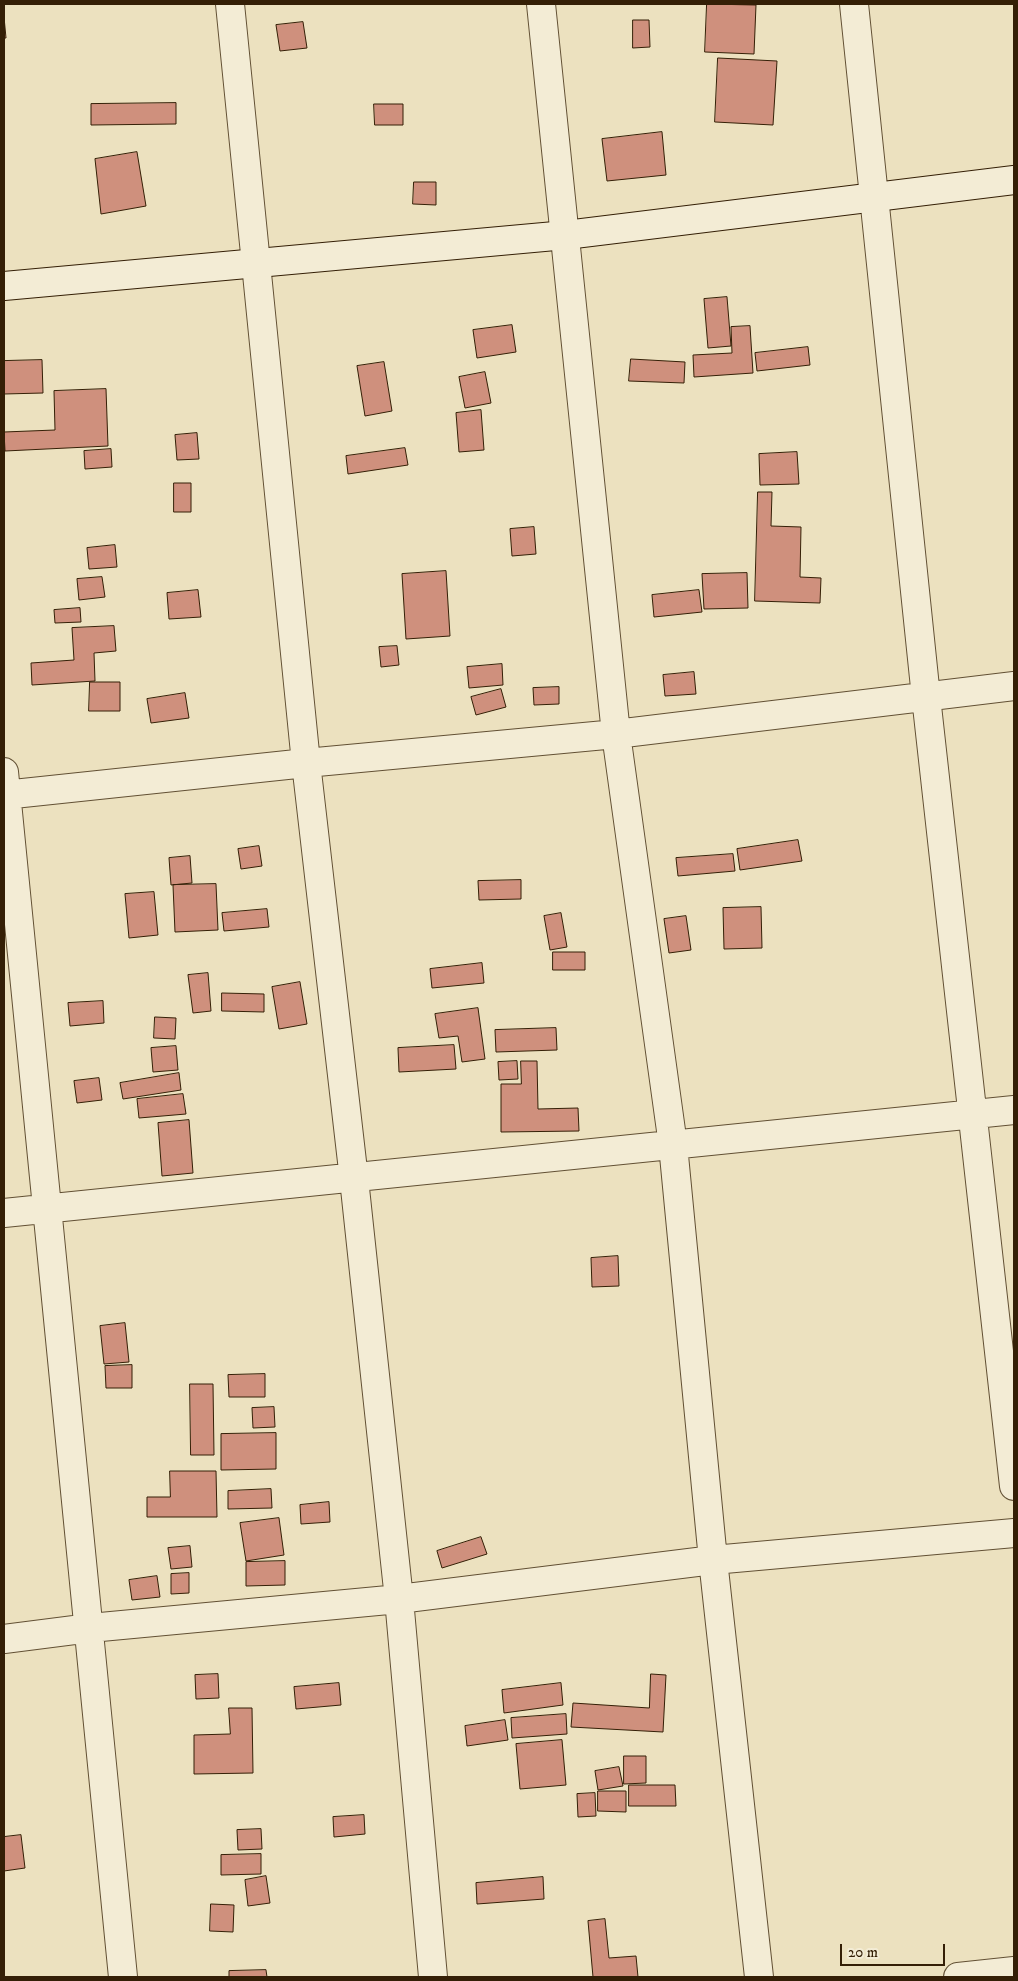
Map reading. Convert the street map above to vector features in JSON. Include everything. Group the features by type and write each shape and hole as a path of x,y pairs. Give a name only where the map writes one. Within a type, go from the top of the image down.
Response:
{"street":[{"path":"230,4 306,763 354,1179 399,1599 433,1977"},
{"path":"541,4 616,734 673,1144 713,1560 759,1977"},
{"path":"854,4 926,697 1014,1486"},
{"path":"4,286 566,235 1014,180"},
{"path":"124,1977 5,787 306,763 616,734 1014,686"},
{"path":"4,1213 48,1207 354,1179 673,1144 1014,1110"},
{"path":"4,1639 90,1628 399,1599 713,1560 1014,1533"},
{"path":"958,1977 1014,1970"}],"building":[{"path":"707,4 756,5 754,54 705,52"},
{"path":"4,17 6,38 4,38"},
{"path":"633,20 649,20 650,47 633,48"},
{"path":"303,22 307,48 280,51 276,25"},
{"path":"718,58 777,61 773,125 715,122"},
{"path":"176,103 176,124 91,125 91,104"},
{"path":"374,104 403,104 403,125 375,125"},
{"path":"662,132 666,175 607,181 602,139"},
{"path":"137,152 146,206 101,214 95,159"},
{"path":"414,182 436,182 436,205 413,204"},
{"path":"727,297 731,346 708,348 704,299"},
{"path":"512,325 516,352 477,358 473,330"},
{"path":"750,326 753,373 694,377 693,355 732,353 731,327"},
{"path":"808,347 810,365 757,371 755,353"},
{"path":"631,359 685,362 684,383 629,381"},
{"path":"42,360 43,393 4,394 4,361"},
{"path":"384,362 392,411 365,416 357,366"},
{"path":"485,372 491,403 465,408 459,377"},
{"path":"106,389 108,446 5,451 4,432 55,430 54,391"},
{"path":"481,410 484,450 459,452 456,413"},
{"path":"197,433 199,459 177,460 175,435"},
{"path":"405,448 408,465 348,474 346,456"},
{"path":"111,449 112,467 85,469 84,451"},
{"path":"797,452 799,484 760,485 759,454"},
{"path":"174,483 191,483 191,512 174,512"},
{"path":"758,492 772,492 771,526 801,527 800,577 821,578 820,603 755,601"},
{"path":"534,527 536,554 512,556 510,529"},
{"path":"115,545 117,567 89,569 87,548"},
{"path":"446,571 450,636 406,639 402,574"},
{"path":"747,573 748,608 704,609 702,574"},
{"path":"102,577 105,597 79,600 77,579"},
{"path":"198,590 201,617 169,619 167,593"},
{"path":"699,590 702,612 654,617 652,595"},
{"path":"80,608 81,622 55,623 54,610"},
{"path":"114,626 116,651 94,653 95,681 32,685 31,663 74,660 72,628"},
{"path":"397,646 399,665 381,667 379,647"},
{"path":"502,664 503,685 469,688 467,667"},
{"path":"694,672 696,694 665,696 663,675"},
{"path":"90,682 120,682 120,711 89,711"},
{"path":"559,687 559,704 534,705 533,688"},
{"path":"501,689 506,707 476,715 471,697"},
{"path":"185,693 189,718 151,723 147,699"},
{"path":"798,840 802,861 740,870 737,849"},
{"path":"259,846 262,866 241,869 238,849"},
{"path":"733,854 735,871 678,876 676,858"},
{"path":"190,856 192,883 171,885 169,858"},
{"path":"521,880 521,899 479,900 478,881"},
{"path":"216,884 218,930 175,932 173,885"},
{"path":"154,892 158,935 129,938 125,894"},
{"path":"761,907 762,948 724,949 723,908"},
{"path":"267,909 269,927 224,931 222,913"},
{"path":"561,913 567,947 550,950 544,916"},
{"path":"686,916 691,950 669,953 664,919"},
{"path":"553,952 585,952 585,970 553,970"},
{"path":"482,963 484,983 432,988 430,969"},
{"path":"208,973 211,1011 193,1013 188,975"},
{"path":"300,982 307,1024 279,1029 272,987"},
{"path":"222,993 264,994 264,1012 222,1011"},
{"path":"103,1001 104,1023 70,1026 68,1003"},
{"path":"478,1008 485,1059 462,1062 458,1036 439,1038 435,1014"},
{"path":"155,1017 176,1018 175,1039 154,1038"},
{"path":"556,1028 557,1050 496,1052 495,1030"},
{"path":"454,1045 456,1069 399,1072 398,1048"},
{"path":"176,1046 178,1070 153,1072 151,1048"},
{"path":"517,1061 518,1079 499,1080 498,1062"},
{"path":"521,1061 537,1061 538,1109 578,1108 579,1131 501,1132 501,1084 521,1084"},
{"path":"179,1073 181,1090 123,1099 120,1083"},
{"path":"99,1078 102,1100 77,1103 74,1081"},
{"path":"183,1094 186,1114 139,1118 137,1099"},
{"path":"189,1120 193,1173 162,1176 158,1123"},
{"path":"618,1256 619,1286 592,1287 591,1258"},
{"path":"125,1323 129,1362 104,1364 100,1326"},
{"path":"132,1365 132,1388 106,1388 105,1366"},
{"path":"265,1374 265,1397 229,1397 228,1375"},
{"path":"190,1384 213,1384 214,1455 191,1455"},
{"path":"274,1407 275,1427 253,1428 252,1408"},
{"path":"276,1433 276,1469 221,1470 221,1434"},
{"path":"170,1471 216,1471 217,1517 147,1517 147,1497 170,1497"},
{"path":"271,1489 272,1508 228,1509 228,1491"},
{"path":"329,1502 330,1522 301,1524 300,1505"},
{"path":"279,1518 284,1555 246,1561 240,1523"},
{"path":"481,1537 487,1554 442,1568 437,1551"},
{"path":"190,1546 192,1567 171,1569 168,1548"},
{"path":"285,1561 285,1585 246,1586 246,1562"},
{"path":"189,1573 189,1593 171,1594 171,1574"},
{"path":"157,1576 160,1597 132,1600 129,1580"},
{"path":"218,1674 219,1698 196,1699 195,1675"},
{"path":"651,1674 666,1675 663,1732 571,1727 573,1703 649,1708"},
{"path":"339,1683 341,1705 296,1709 294,1687"},
{"path":"561,1683 563,1705 504,1713 502,1690"},
{"path":"229,1708 252,1708 253,1773 194,1774 194,1735 230,1734"},
{"path":"566,1714 567,1734 512,1738 511,1718"},
{"path":"505,1720 508,1740 467,1746 465,1726"},
{"path":"562,1740 566,1785 520,1789 516,1744"},
{"path":"624,1756 646,1756 646,1783 624,1784"},
{"path":"619,1767 623,1786 598,1790 595,1771"},
{"path":"629,1785 675,1785 676,1806 629,1806"},
{"path":"598,1791 626,1791 626,1812 598,1811"},
{"path":"595,1793 596,1816 578,1817 577,1794"},
{"path":"364,1815 365,1834 334,1837 333,1817"},
{"path":"261,1829 262,1849 238,1850 237,1830"},
{"path":"21,1835 25,1868 4,1871 4,1837"},
{"path":"261,1854 261,1874 221,1875 221,1855"},
{"path":"266,1876 270,1903 248,1906 245,1880"},
{"path":"543,1877 544,1899 477,1904 476,1883"},
{"path":"211,1904 234,1905 233,1932 210,1931"},
{"path":"605,1919 609,1958 636,1956 638,1977 593,1977 588,1921"},
{"path":"266,1970 267,1977 229,1977 229,1971"}]}
